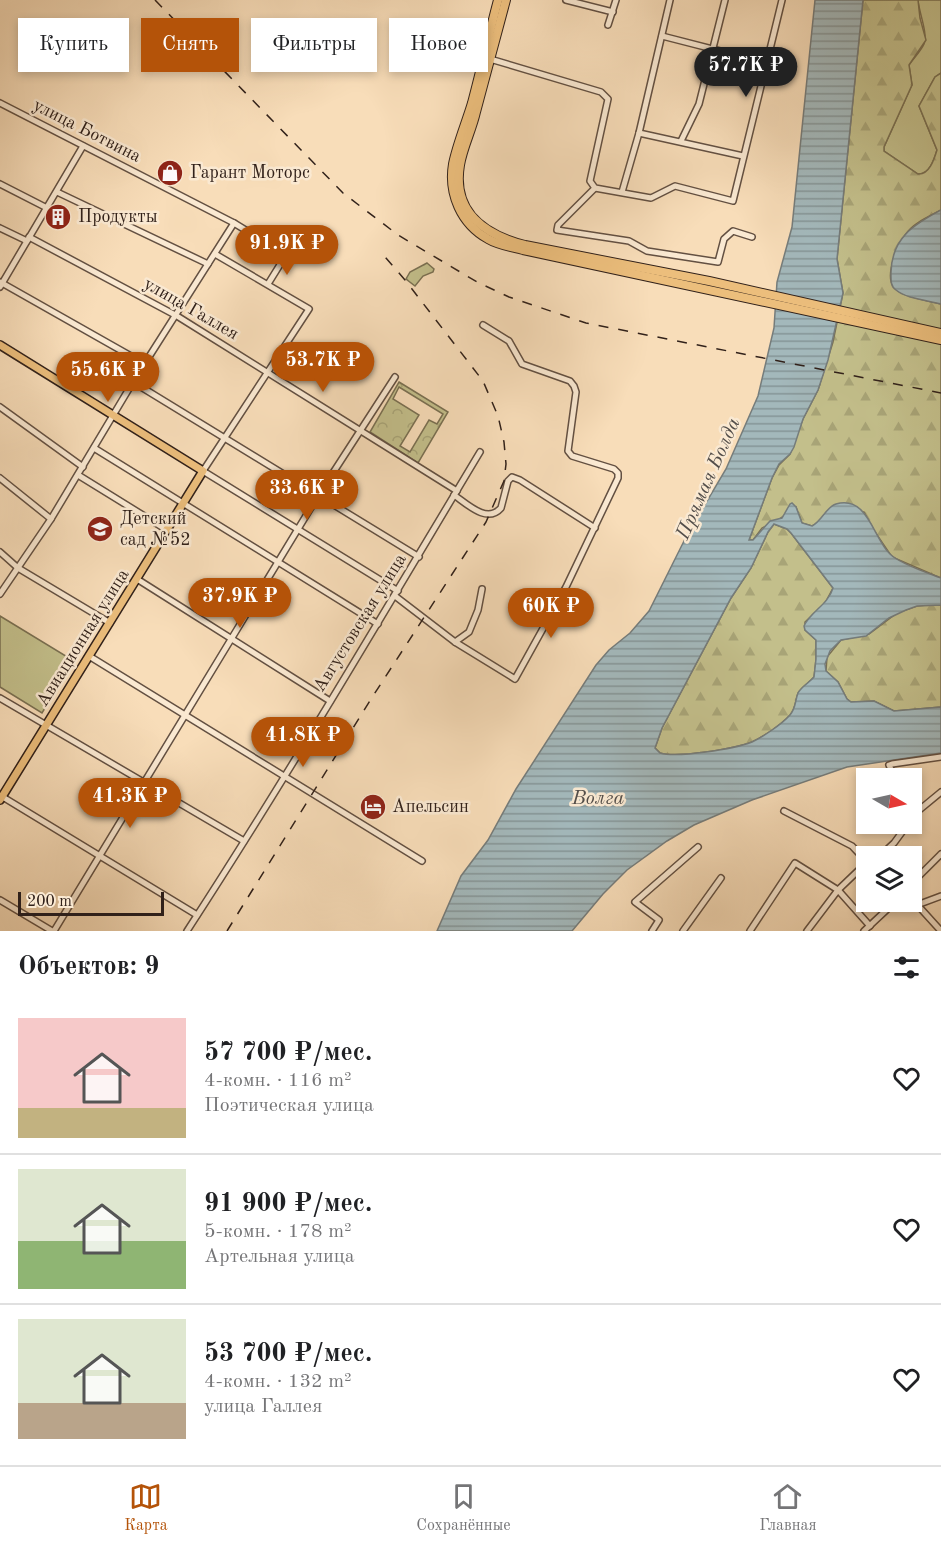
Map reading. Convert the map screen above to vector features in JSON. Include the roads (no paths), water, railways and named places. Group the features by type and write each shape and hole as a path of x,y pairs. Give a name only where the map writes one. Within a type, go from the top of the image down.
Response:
{"highway":[{"path":"498,0 453,164 454,198 472,227 487,238 513,248 708,285"},
{"path":"506,0 460,165 458,182 461,198 477,222 491,233 506,240 708,285 876,322 941,333"},
{"path":"876,322 941,340"}],"main road":[{"path":"0,345 203,471"},
{"name":"Авиационная улица","path":"1,798 203,471"}],"street":[{"path":"566,0 613,12"},
{"path":"608,25 616,0"},
{"path":"622,192 639,133 670,0"},
{"path":"681,141 699,104 725,0"},
{"path":"490,59 601,92 608,99 590,181 595,188 651,198 675,186 733,201 782,0"},
{"path":"662,36 767,63"},
{"name":"улица Ботвина","path":"0,103 234,223 286,255 268,284"},
{"path":"639,133 743,156"},
{"path":"83,146 1,284 146,364"},
{"path":"0,184 47,208"},
{"path":"595,188 558,225 557,230 629,241 647,251 718,262 724,239 733,231 752,237"},
{"path":"57,192 208,264"},
{"path":"0,594 51,519 234,223"},
{"name":"улица Галлея","path":"0,228 28,239 177,316 361,431 455,493 484,515 490,515 501,508 508,481 512,477 595,528"},
{"path":"215,254 268,284"},
{"name":"Авиационная улица","path":"203,471 309,309 268,284"},
{"path":"203,471 397,593 455,642 515,679 566,587 618,478 614,469 572,456 568,451 576,392 570,381 522,364 509,341 483,325"},
{"path":"0,900 53,931 187,715 318,496 395,377"},
{"path":"134,382 419,557"},
{"path":"0,407 83,467"},
{"path":"94,448 378,624"},
{"name":"Августовская улица","path":"187,931 397,593 480,452"},
{"path":"78,475 167,530"},
{"path":"0,478 51,519"},
{"path":"0,552 18,568 110,623"},
{"path":"137,579 330,701"},
{"path":"455,642 469,632 482,589"},
{"path":"89,656 422,861"},
{"path":"0,698 244,841"},
{"path":"890,768 892,764 941,757"},
{"path":"922,808 941,792"},
{"path":"1,798 197,915"},
{"path":"784,811 852,846 856,851"},
{"path":"891,846 901,834"},
{"path":"652,931 659,920 635,902 698,847"},
{"path":"922,874 941,854"},
{"path":"750,931 795,863 838,890 870,926"},
{"path":"807,931 838,890 856,873"},
{"path":"683,931 721,878"},
{"path":"922,903 941,896"},
{"path":"922,910 941,931"},
{"path":"864,931 885,912"}],"water":[{"name":"Волга","path":"815,0 863,0 837,259 843,293 828,360 818,390 803,419 794,447 779,464 772,478 749,540 753,540 770,521 782,518 792,503 802,523 812,526 836,504 847,503 863,512 884,547 895,558 941,578 941,605 917,606 889,618 866,636 841,640 830,651 825,664 826,671 838,682 851,702 874,701 894,711 941,707 941,753 847,767 752,800 694,825 627,870 572,931 437,931 461,876 488,840 516,789 596,665 609,650 630,633 649,611 687,535 726,469 758,396 774,328 777,282 792,227","holes":["774,524 787,529 833,588 831,594 804,626 805,630 816,640 814,677 801,688 790,715 782,723 752,742 706,752 660,753 655,748 662,728 731,598 751,568 768,532"]},
{"path":"941,210 941,304 901,293 893,286 891,277 892,260 900,241 913,227"}],"railway":[{"path":"155,0 343,193 398,235 477,282 509,297 586,323 941,393"},
{"path":"227,931 371,699 486,522 504,481 506,464 504,442 498,416 483,381 380,251"}],"place":[{"name":"Гарант Моторс","path":"170,173"},
{"name":"Продукты","path":"58,217"},
{"name":"Детский сад №52","path":"100,529"},
{"name":"Апельсин","path":"373,807"}],"water label":[{"name":"Прямая Болда","path":"709,479"}]}
